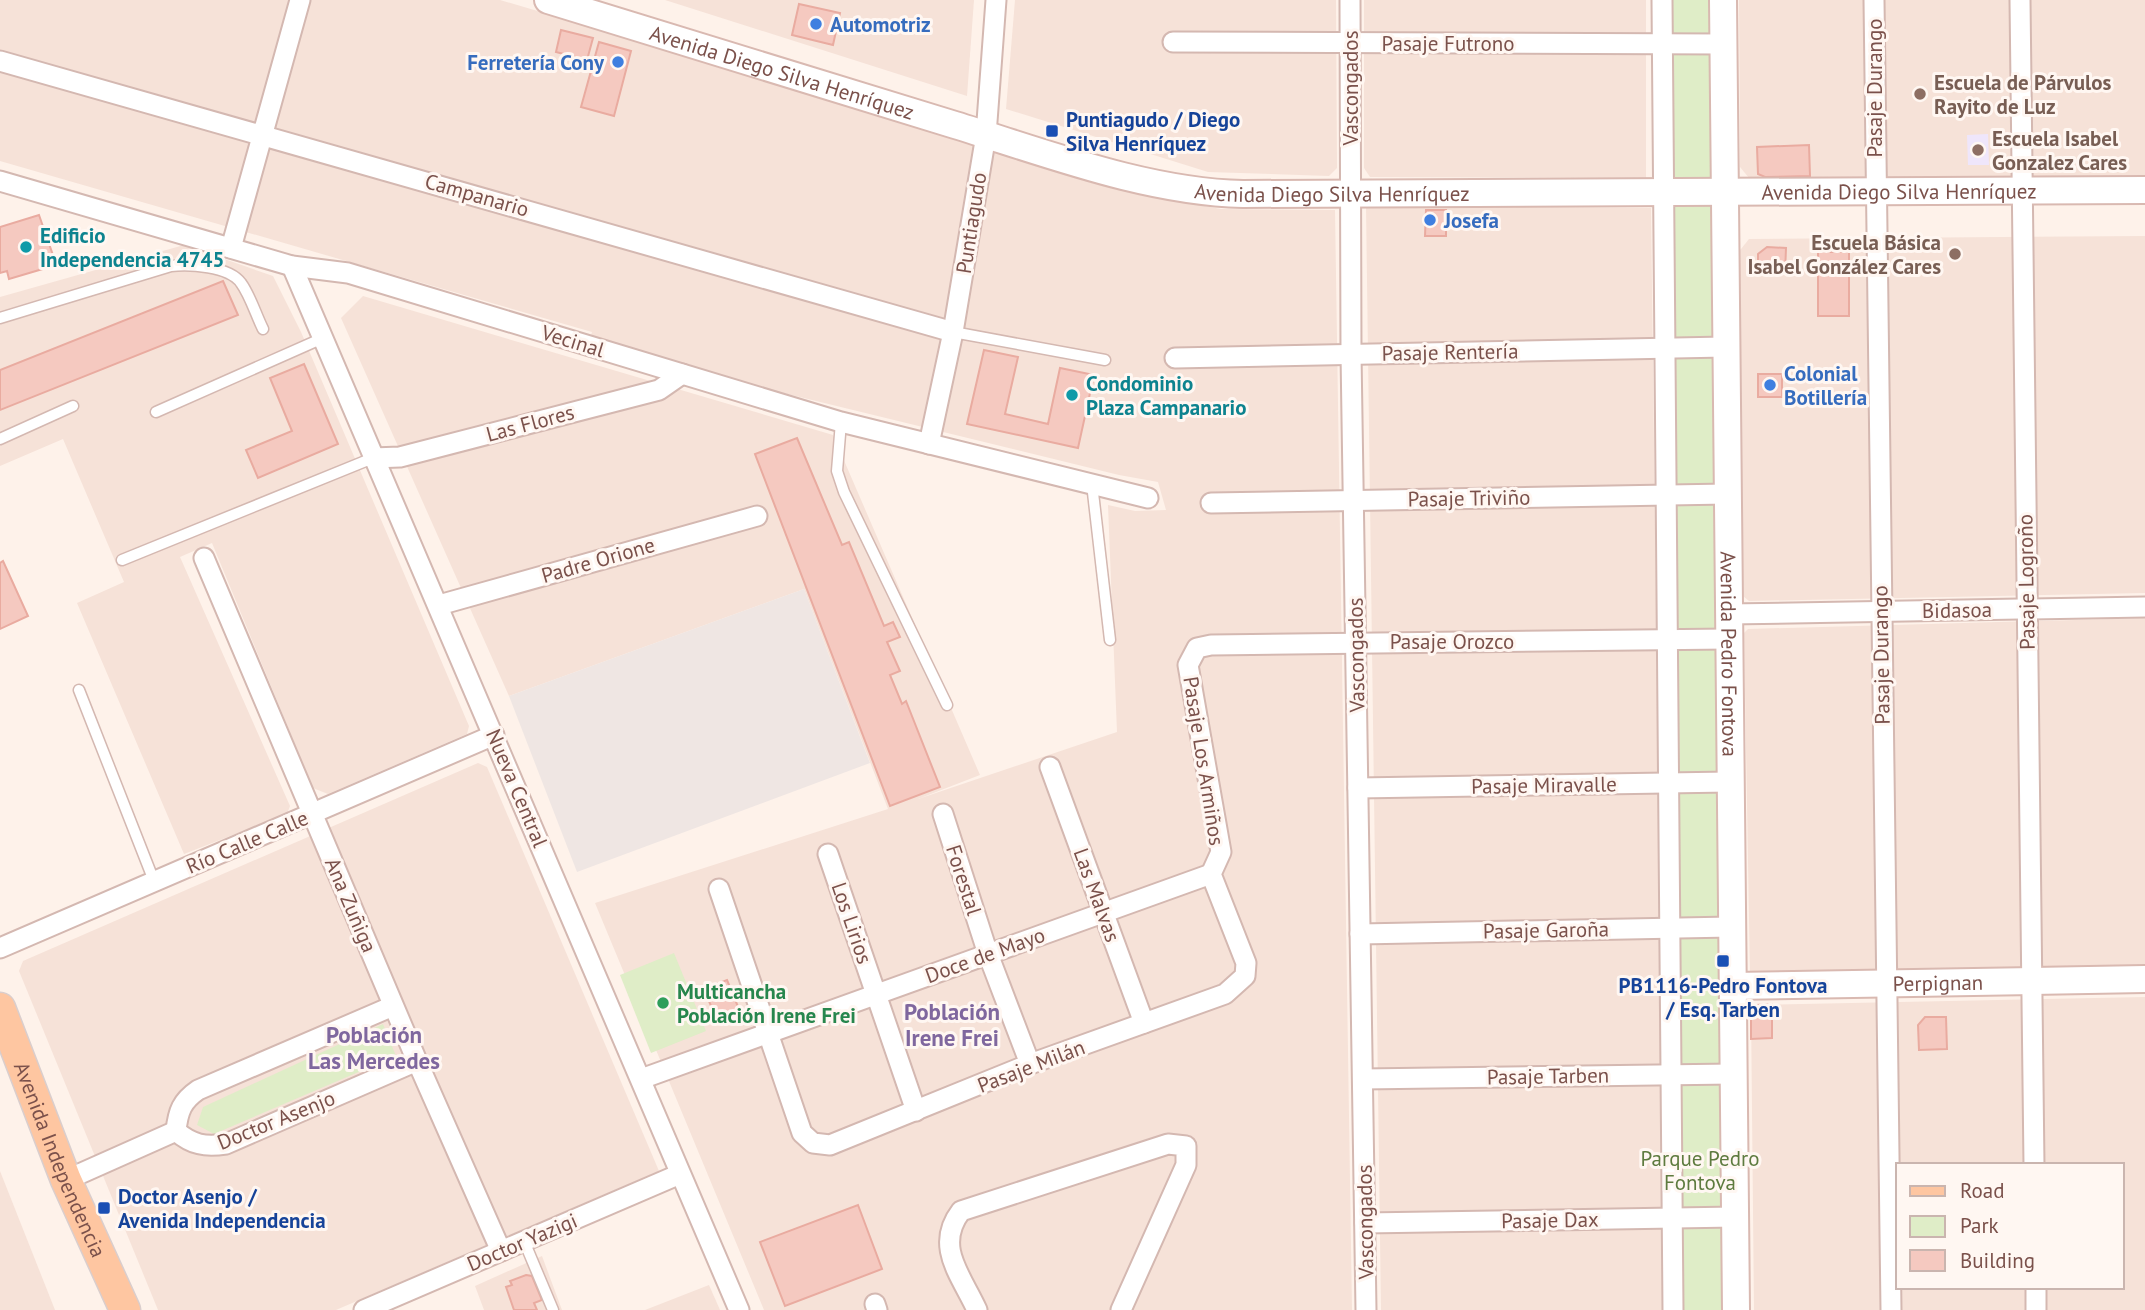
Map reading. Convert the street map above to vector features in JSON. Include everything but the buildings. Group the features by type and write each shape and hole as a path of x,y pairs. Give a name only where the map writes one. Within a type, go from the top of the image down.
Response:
{"main road":[{"name":"Avenida Diego Silva Henríquez","path":"548,0 986,135 1172,187 1220,194 2145,190"},
{"name":"Avenida Pedro Fontova","path":"1723,0 1736,1310"},
{"name":"Perpignan","path":"1731,986 2145,979"},
{"name":"Avenida Independencia","path":"0,1008 66,1180 125,1310"}],"street":[{"path":"231,248 300,0"},
{"name":"Puntiagudo","path":"929,444 953,332 986,135 996,0"},
{"name":"Vascongados","path":"1350,0 1351,354 1366,1310"},
{"path":"1662,0 1673,1310"},
{"name":"Pasaje Durango","path":"1874,0 1874,191 1891,1310"},
{"name":"Pasaje Logroño","path":"2020,0 2020,190 2034,1163"},
{"name":"Pasaje Futrono","path":"1173,42 1723,44"},
{"name":"Campanario","path":"0,61 953,332"},
{"name":"Vecinal","path":"0,181 292,266 348,273 841,422 1149,498"},
{"name":"Nueva Central","path":"292,266 739,1310"},
{"name":"Pasaje Rentería","path":"1175,358 1725,347"},
{"name":"Las Flores","path":"373,458 400,457 659,390 682,374"},
{"name":"Pasaje Triviño","path":"1211,503 1727,494"},
{"name":"Padre Orione","path":"439,605 757,516"},
{"name":"Ana Zuñiga","path":"204,558 393,1006 501,1251"},
{"name":"Bidasoa","path":"1728,626 1880,612 2145,607"},
{"name":"Pasaje Orozco","path":"1188,665 1192,652 1202,646 1668,639 1728,626"},
{"name":"Pasaje Los Armiños","path":"1188,665 1221,852 1211,874 1246,963 1245,976"},
{"name":"Río Calle Calle","path":"0,948 494,735"},
{"name":"Las Malvas","path":"1050,767 1144,1023"},
{"name":"Pasaje Miravalle","path":"1358,788 1729,782"},
{"name":"Forestal","path":"943,814 988,954 1030,1065"},
{"name":"Los Lirios","path":"828,854 916,1111"},
{"name":"Doce de Mayo","path":"640,1079 1211,874"},
{"path":"719,890 768,1034"},
{"name":"Pasaje Garoña","path":"1360,934 1731,927"},
{"name":"Pasaje Milán","path":"768,1034 802,1133 813,1143 830,1145 1030,1065 1225,994 1245,976"},
{"path":"66,1180 176,1130 178,1113 186,1098 198,1090 393,1006"},
{"name":"Doctor Asenjo","path":"176,1130 188,1141 207,1147 226,1144 417,1061"},
{"name":"Pasaje Tarben","path":"1363,1079 1733,1074"},
{"path":"977,1310 947,1246 951,1225 961,1211 1168,1144 1186,1146 1186,1165 1121,1310"},
{"name":"Doctor Yazigi","path":"364,1310 391,1305 501,1251 680,1174"},
{"name":"Pasaje Dax","path":"1365,1223 1735,1217"},
{"path":"2036,1289 2036,1310"}],"lane":[{"path":"0,317 170,266 186,265 230,274 240,281 262,329"},
{"path":"953,332 1104,360"},
{"path":"156,412 323,338"},
{"path":"0,439 72,405"},
{"path":"841,422 836,471 947,705"},
{"path":"122,560 373,458"},
{"path":"1092,484 1110,640"},
{"path":"79,690 154,881"},
{"path":"524,1241 553,1310"}],"shaded area":[{"path":"0,0 500,0 1183,202 1221,209 1335,210 1352,1310 764,1310 595,903 888,809 804,589 509,696 341,318 363,296 833,435 980,775 918,799 1117,732 1108,505 1135,511 1166,510 1158,482 1119,475 767,389 590,339 592,332 0,161"},
{"path":"665,0 974,0 967,96"},
{"path":"1015,0 1336,0 1337,168 1329,176 1208,172 1006,109"},
{"path":"1364,0 1646,0 1646,178 1370,177 1364,168"},
{"path":"1739,0 2145,0 2145,177 1749,178 1740,167"},
{"name":"Escuela Isabel Gonzalez Cares","path":"1988,134 1989,165 1968,165 1967,135"},
{"path":"1366,206 1651,208 1665,1310 1381,1310"},
{"path":"2145,236 2145,593 1749,601 1743,596 1737,254 1749,239"},
{"path":"184,245 273,276 301,332 469,726 467,734 328,794 313,788 212,543 180,557 290,806 287,814 184,854 77,603 124,582 63,439 0,466 0,297"},
{"path":"804,589 870,763 577,872 509,696"},
{"path":"2145,618 2145,970 1750,975 1744,633 1748,629"},
{"path":"478,763 487,767 659,1171 336,1310 158,1310 19,971 23,961"},
{"path":"2145,997 2145,1310 1754,1310 1751,1010 1756,1005"},
{"path":"0,1171 55,1310 0,1310"},
{"path":"542,1256 562,1310 484,1310 475,1286"},
{"path":"709,1285 720,1310 645,1310"}],"green space":[{"name":"Parque Pedro Fontova","path":"1666,0 1714,0 1726,1310 1676,1310"},
{"name":"Multicancha Población Irene Frei","path":"674,953 706,1031 651,1053 620,975"},
{"path":"383,1024 396,1056 214,1134 197,1125 203,1107"}],"place":[{"name":"Automotriz","path":"816,24"},
{"name":"Ferretería Cony","path":"618,62"},
{"name":"Escuela de Párvulos Rayito de Luz","path":"1920,94"},
{"name":"Puntiagudo / Diego Silva Henríquez","path":"1052,131"},
{"name":"Escuela Isabel Gonzalez Cares","path":"1978,150"},
{"name":"Josefa","path":"1430,220"},
{"name":"Edificio Independencia 4745","path":"26,247"},
{"name":"Escuela Básica Isabel González Cares","path":"1955,254"},
{"name":"Colonial Botillería","path":"1770,385"},
{"name":"Condominio Plaza Campanario","path":"1072,395"},
{"name":"PB1116-Pedro Fontova / Esq. Tarben","path":"1723,961"},
{"name":"Multicancha Población Irene Frei","path":"663,1003"},
{"name":"Doctor Asenjo / Avenida Independencia","path":"104,1208"}],"district":[{"name":"Población Irene Frei","path":"952,1024"},
{"name":"Población Las Mercedes","path":"374,1047"}]}
